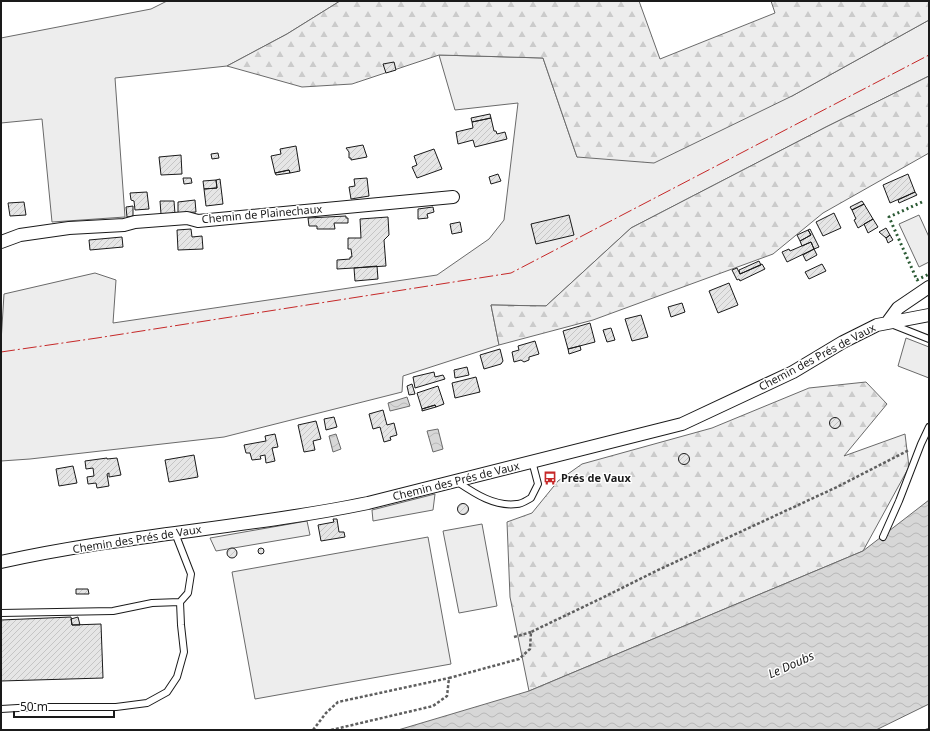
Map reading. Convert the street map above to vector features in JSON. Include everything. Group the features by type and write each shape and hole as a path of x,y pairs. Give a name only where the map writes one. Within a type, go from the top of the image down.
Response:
{"street":[{"name":"Chemin de Plainechaux","path":"1,242 20,236 69,228 124,225 135,222 187,218 198,221 453,197"},
{"name":"Chemin des Prés de Vaux","path":"887,323 898,308 929,287"},
{"name":"Chemin des Prés de Vaux","path":"1,562 62,550 175,532 329,511 368,503 682,424 793,372 843,342 877,325 929,315"}],"lane":[{"path":"887,323 929,339"},
{"path":"883,537 929,427"},
{"path":"454,481 481,497 503,505 518,504 532,498 538,484 532,461"},
{"path":"1,709 35,707 116,707 147,703 167,692 177,677 184,652 180,602 188,593 191,574 175,532"},
{"path":"1,613 113,611 152,603 180,602"}],"path":[{"path":"514,637 531,632 604,598 656,571 837,487 921,444"},
{"path":"313,730 326,713 338,702 449,678 519,659 530,649 531,632"},
{"path":"331,730 433,706 447,696 449,678"}],"shaded area":[{"path":"167,1 340,1 287,34 227,66 115,78 125,217 52,222 42,119 1,123 1,38 151,9"},
{"path":"929,20 929,76 826,127 631,228 546,306 491,305 499,345 403,376 402,392 224,437 1,461 1,342 4,294 95,273 116,280 113,323 437,275 489,239 504,220 518,103 455,110 439,55 543,58 577,157 792,96"},
{"path":"919,215 929,237 929,262 919,267 899,224"},
{"path":"906,338 929,347 929,378 898,366"},
{"path":"435,494 433,510 373,521 372,510"},
{"path":"307,521 310,535 216,551 210,538"},
{"path":"482,524 497,606 459,613 443,531"},
{"path":"428,537 451,664 255,699 232,572"}],"green space":[{"path":"340,1 639,1 660,59 775,13 771,1 929,1 929,20 792,96 654,163 577,157 543,58 439,55 352,84 302,87 227,66 287,34"},
{"path":"929,76 929,153 823,213 773,254 593,320 499,345 491,305 546,306 631,228 826,127"},
{"path":"866,382 887,404 844,456 905,434 909,467 863,551 529,691 510,597 507,522 532,513 558,481 582,464 712,428 809,388"}],"water":[{"path":"407,397 410,406 390,411 388,403"},
{"path":"438,429 443,449 433,452 427,431"},
{"path":"336,434 341,449 333,452 329,436"},
{"name":"Le Doubs","path":"929,500 929,704 876,730 398,730 529,691 863,551"}],"building":[{"path":"394,62 396,70 386,73 383,64"},
{"path":"490,114 491,118 472,122 471,118"},
{"path":"491,118 494,131 496,131 497,134 505,132 507,139 475,147 473,140 458,144 456,132 473,128 472,122"},
{"path":"363,145 367,157 351,160 351,158 349,158 349,152 346,148"},
{"path":"296,146 300,171 290,173 289,170 275,173 271,156 281,154 280,149"},
{"path":"434,149 442,169 417,178 412,167 417,165 414,156"},
{"path":"218,153 219,158 212,159 211,154"},
{"path":"181,155 182,174 161,175 159,157"},
{"path":"289,170 290,173 276,175 275,173"},
{"path":"498,174 501,181 491,184 489,177"},
{"path":"908,174 915,192 890,203 883,185"},
{"path":"183,178 191,178 192,183 184,184"},
{"path":"367,178 369,196 351,199 349,187 355,186 354,179"},
{"path":"220,179 223,204 206,206 204,189 217,188 216,180"},
{"path":"216,180 217,188 204,189 203,181"},
{"path":"147,192 149,209 135,210 134,201 131,200 130,193"},
{"path":"915,192 917,195 899,203 898,200"},
{"path":"195,200 196,212 178,213 178,202"},
{"path":"160,201 174,201 175,214 161,214"},
{"path":"862,201 864,204 852,210 850,207"},
{"path":"24,202 26,215 10,216 8,203"},
{"path":"864,204 873,219 858,228 854,220 856,219 852,210"},
{"path":"133,206 133,216 127,217 126,207"},
{"path":"433,207 434,212 427,214 428,218 418,219 418,209"},
{"path":"834,213 841,228 823,236 816,222"},
{"path":"569,215 574,235 536,244 531,224"},
{"path":"346,216 346,218 348,218 348,223 334,223 335,229 317,229 317,226 309,226 308,218"},
{"path":"388,217 389,235 384,240 386,266 337,269 337,260 350,259 350,257 352,257 351,249 348,249 348,238 361,238 360,219"},
{"path":"873,219 878,227 868,233 864,224"},
{"path":"460,222 462,232 452,234 450,224"},
{"path":"886,228 890,235 886,238 879,232"},
{"path":"191,229 192,237 202,236 203,249 178,250 177,230"},
{"path":"810,229 819,247 814,249 811,242 802,246 800,241 811,235 808,230"},
{"path":"808,230 811,235 800,241 797,235"},
{"path":"890,235 893,240 888,243 886,238"},
{"path":"122,237 123,247 90,250 89,240"},
{"path":"811,242 814,249 787,262 782,252 789,249 790,251"},
{"path":"814,249 817,255 806,261 803,255"},
{"path":"759,261 761,265 740,274 739,270"},
{"path":"762,264 765,269 740,281 739,279 737,280 732,270 737,268 740,274"},
{"path":"822,264 826,271 809,279 805,272"},
{"path":"377,266 378,279 355,281 354,268"},
{"path":"729,283 738,305 718,313 709,291"},
{"path":"682,303 685,312 671,317 668,307"},
{"path":"641,315 648,337 632,341 625,319"},
{"path":"590,323 595,342 568,349 563,331"},
{"path":"611,328 615,340 607,342 603,330"},
{"path":"535,341 539,354 529,357 529,360 524,362 521,360 514,362 512,352 519,350 518,346"},
{"path":"580,346 581,350 569,354 568,349"},
{"path":"500,349 503,361 501,364 484,369 480,355"},
{"path":"467,367 469,375 455,378 454,370"},
{"path":"434,372 435,377 443,375 445,379 415,388 413,377"},
{"path":"476,377 480,392 455,398 452,383"},
{"path":"412,384 415,394 409,395 407,386"},
{"path":"438,386 444,404 422,409 417,393"},
{"path":"435,405 436,407 422,411 422,409"},
{"path":"383,410 387,425 394,423 397,435 390,437 391,440 384,442 380,427 373,429 369,414"},
{"path":"334,417 337,427 326,430 324,419"},
{"path":"835,417 839,419 841,423 839,427 835,429 831,427 829,423 831,419"},
{"path":"316,421 321,439 313,441 315,450 304,452 298,425"},
{"path":"275,434 278,447 272,448 275,461 266,463 265,455 260,456 261,459 252,460 250,453 246,453 244,445 266,441 265,436"},
{"path":"682,454 686,454 688,455 688,463 682,464 679,461 679,457"},
{"path":"194,455 198,477 169,482 165,460"},
{"path":"117,458 121,475 109,477 109,473 107,474 109,486 97,488 96,483 88,484 87,477 94,476 93,468 86,469 85,461"},
{"path":"73,466 77,483 59,486 56,469"},
{"path":"463,503 467,505 469,509 467,513 463,515 459,513 457,509 459,505"},
{"path":"333,519 337,519 339,532 344,532 345,537 321,541 318,525 334,522"},
{"path":"230,548 234,548 236,549 236,557 230,558 227,555 227,551"},
{"path":"261,548 264,551 261,554 258,551"},
{"path":"76,589 88,589 89,594 76,594"},
{"path":"71,617 72,625 101,624 103,678 1,681 1,620"},
{"path":"78,617 80,625 72,625 71,619"}],"hedge":[{"path":"922,202 889,217 917,280 929,274"}],"power":[{"path":"1,352 511,273 929,55"}],"place":[{"name":"Prés de Vaux","path":"550,478"}]}
